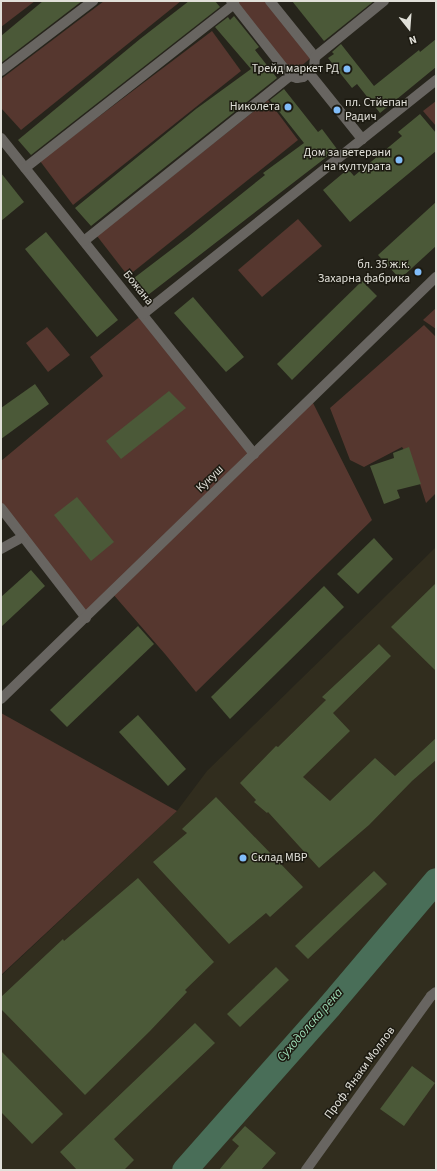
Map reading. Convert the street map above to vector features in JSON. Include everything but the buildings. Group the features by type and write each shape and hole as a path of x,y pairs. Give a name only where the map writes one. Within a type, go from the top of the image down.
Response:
{"street":[{"path":"1,71 93,1"},
{"path":"25,168 232,3 290,76 297,78 309,73 314,68 315,57 270,1"},
{"path":"315,57 384,1"},
{"path":"309,73 362,139"},
{"path":"84,241 290,76"},
{"path":"143,314 436,80"},
{"name":"Божана","path":"1,138 254,454"},
{"name":"Кукуш","path":"1,699 436,277"},
{"path":"1,508 86,618"},
{"path":"1,549 24,537"},
{"name":"Проф. Янаки Моллов","path":"306,1170 431,996 436,992"}],"shaded area":[{"path":"1,1 35,1 1,27"},
{"path":"104,1 181,1 21,130 1,108 1,79"},
{"path":"231,1 269,1 313,56 292,74"},
{"path":"212,31 241,71 73,205 40,161"},
{"path":"268,100 298,140 128,276 97,236"},
{"path":"436,101 436,126 423,111"},
{"path":"298,219 322,246 262,297 238,270"},
{"path":"436,308 436,329 423,320"},
{"path":"143,314 254,454 311,399 372,520 196,692 112,593 86,618 1,508 1,461 103,376 90,357"},
{"path":"424,325 436,337 436,493 426,503 413,462 402,447 364,467 350,460 330,408"},
{"path":"47,327 70,355 48,372 26,343"},
{"path":"436,547 436,1170 1,1170 1,976 177,811 207,771"},
{"path":"1,713 177,811 1,975"}],"waterway":[{"name":"Суходолска река","path":"184,1170 329,1006 436,880"}],"place":[{"name":"Трейд маркет РД","path":"347,69"},
{"name":"Николета","path":"288,107"},
{"name":"пл. Стйепан Радич","path":"337,110"},
{"name":"Дом за ветерани на културата","path":"399,160"},
{"name":"бл. 35 ж.к. Захарна фабрика","path":"418,272"},
{"name":"Склад МВР","path":"243,858"}]}
